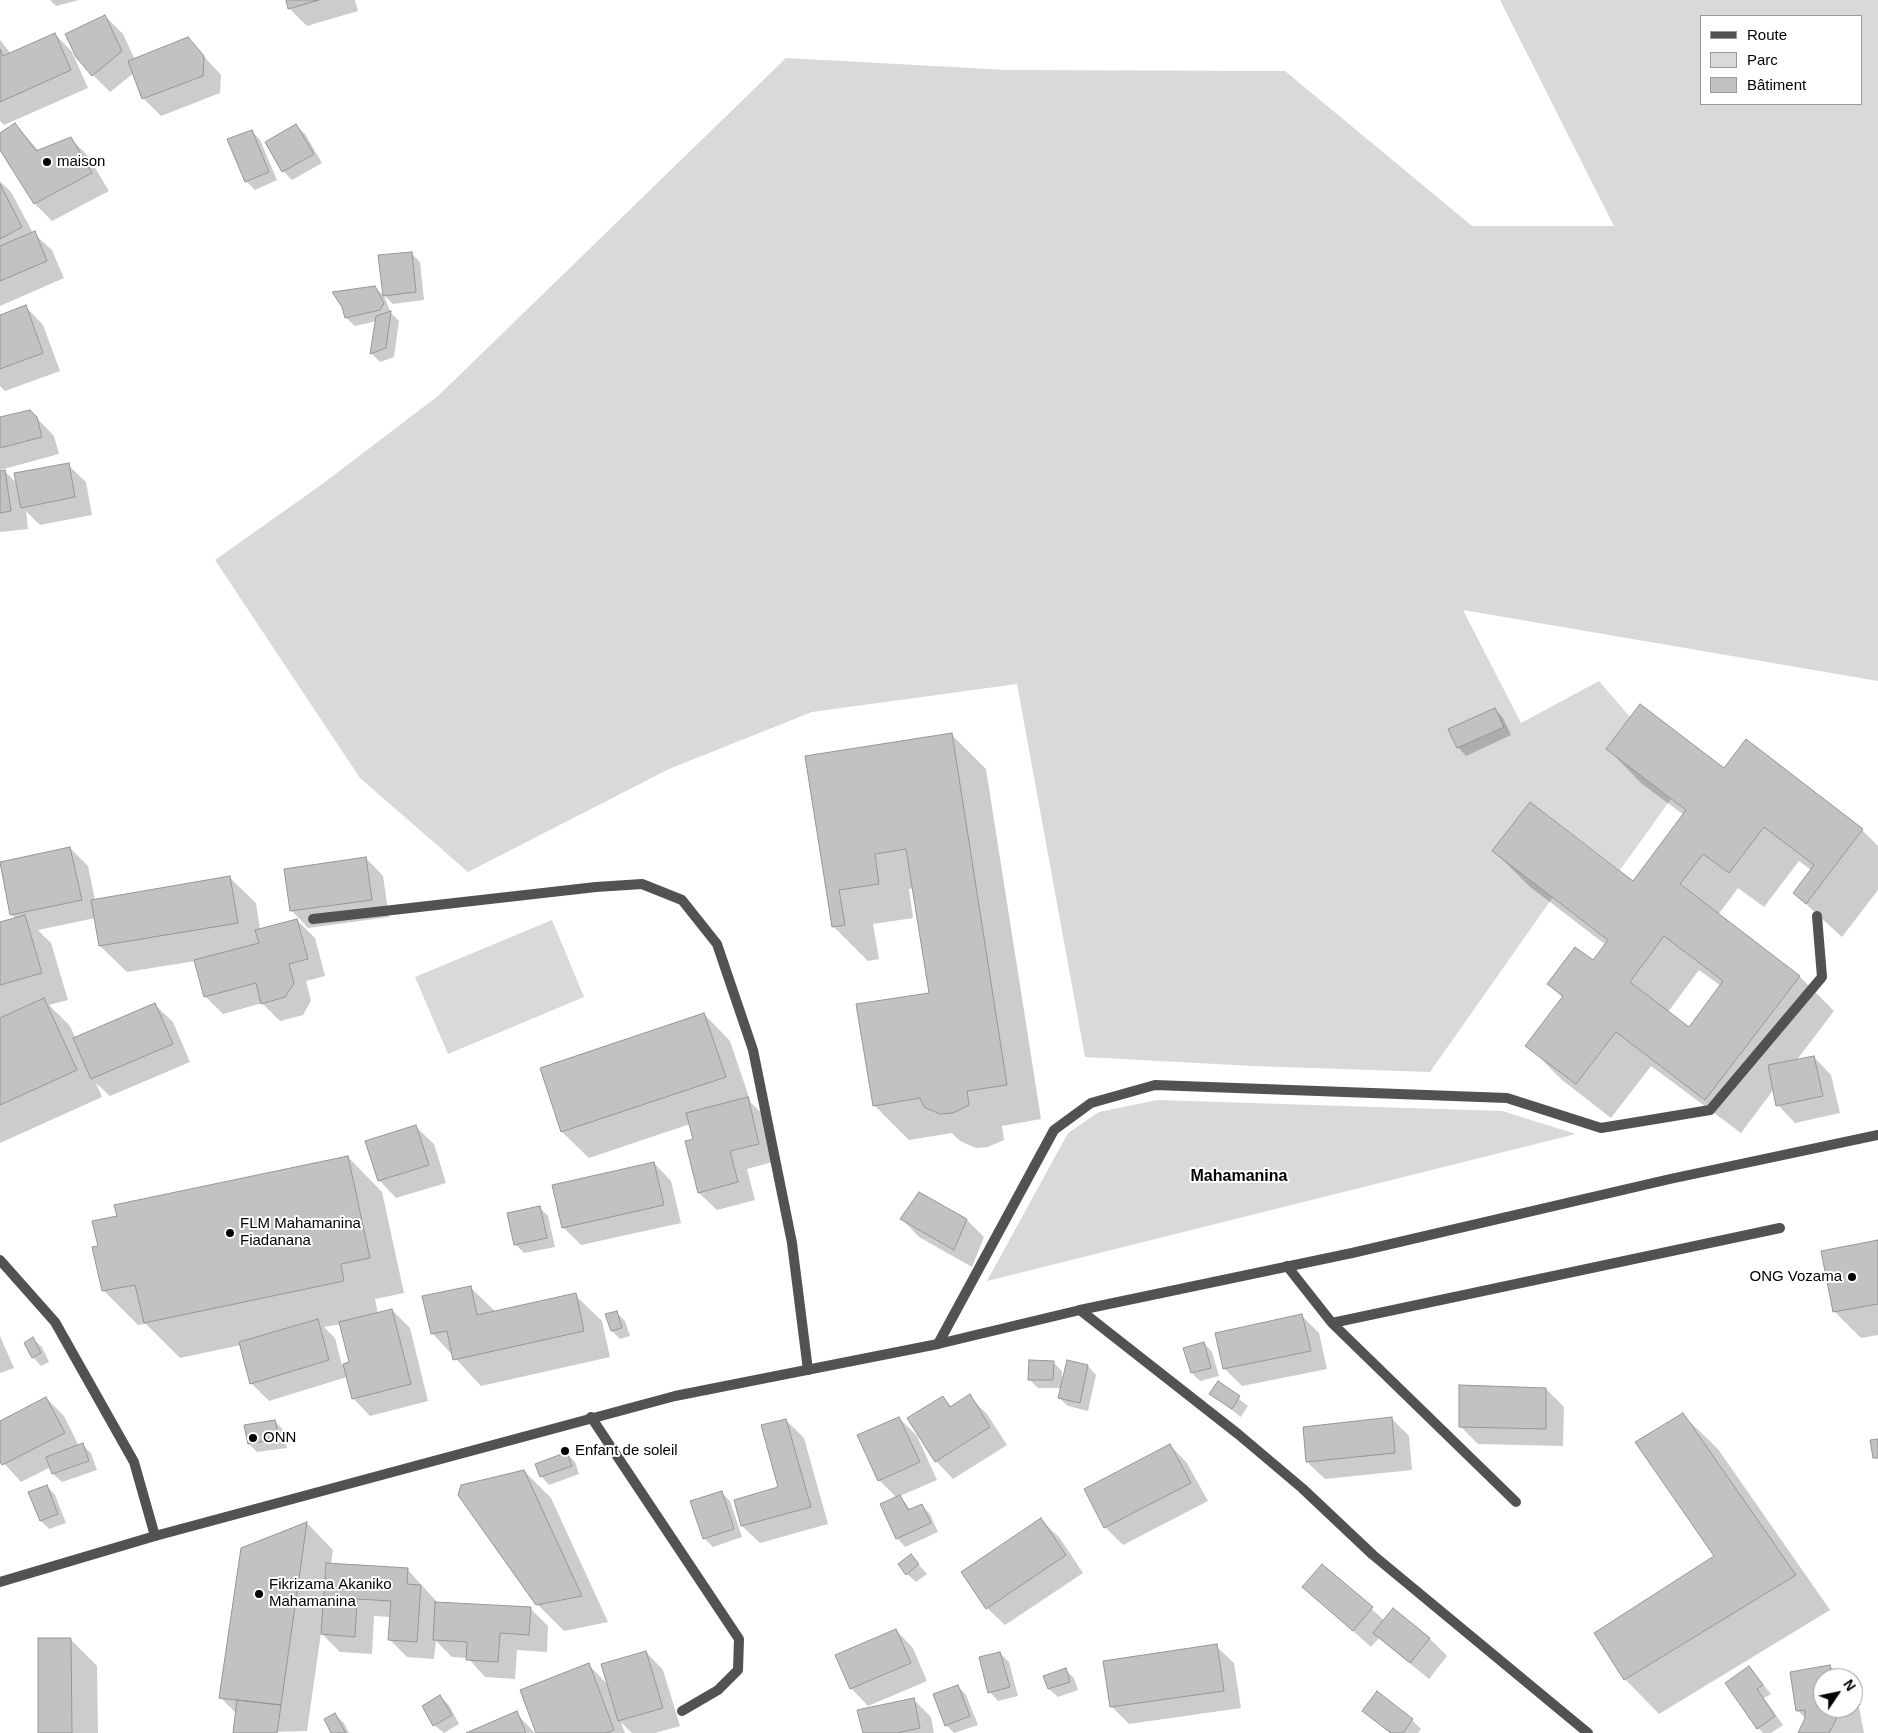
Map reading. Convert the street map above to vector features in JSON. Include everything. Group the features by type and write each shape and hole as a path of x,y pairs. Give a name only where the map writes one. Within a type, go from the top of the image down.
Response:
{"street":[{"path":"313,919 642,884 682,900 717,944 753,1050 792,1243 808,1370"},
{"path":"938,1344 1054,1130 1091,1103 1155,1084 1506,1098 1601,1128 1710,1110 1822,976 1817,916"},
{"path":"0,1582 155,1536 591,1417 675,1396 938,1344 1080,1310 1352,1253 1670,1179 1878,1135"},
{"path":"1332,1323 1780,1228"},
{"path":"0,1260 55,1322 120,1437 134,1462 155,1536"},
{"path":"1287,1266 1332,1323 1516,1502"},
{"path":"1080,1310 1238,1434 1302,1488 1373,1555 1588,1733"},
{"path":"591,1417 740,1639 738,1670 718,1690 682,1711"}],"green space":[{"path":"1500,0 1878,0 1878,681 1463,610 1521,723 1599,681 1630,717 1606,749 1671,799 1620,870 1530,802 1493,851 1553,897 1430,1072 1253,1066 1085,1057 1017,684 812,712 669,769 468,872 360,778 215,560 321,485 438,396 786,58 1008,70 1285,71 1472,226 1614,226"},
{"path":"552,920 584,997 448,1054 415,977"},
{"path":"1157,1100 1502,1111 1576,1134 987,1281 1068,1133 1099,1112"}],"building":[{"path":"286,0 319,0 288,9"},
{"path":"105,15 122,51 92,76 76,57 65,34"},
{"path":"55,33 71,70 0,102 0,49 3,56"},
{"path":"188,37 204,56 203,76 142,99 128,61"},
{"name":"maison","path":"15,123 36,151 71,137 92,173 34,204 0,150 0,133"},
{"path":"296,124 314,154 282,172 265,142"},
{"path":"252,130 269,172 245,182 227,139"},
{"path":"0,184 22,227 0,239"},
{"path":"35,231 47,261 0,281 0,246"},
{"path":"412,252 416,292 383,296 378,255"},
{"path":"375,286 384,303 380,310 345,318 342,307 332,292"},
{"path":"26,305 43,353 0,369 0,315"},
{"path":"391,311 386,348 370,354 376,316"},
{"path":"30,410 37,417 42,437 0,448 0,417"},
{"path":"69,463 75,497 21,508 14,473"},
{"path":"5,470 11,511 0,513 0,471"},
{"path":"1640,704 1724,768 1746,739 1863,829 1806,904 1793,893 1814,865 1764,827 1729,873 1703,854 1680,884 1800,976 1705,1100 1616,1032 1576,1084 1525,1046 1563,996 1547,984 1575,947 1593,960 1608,940 1492,851 1530,802 1633,881 1686,810 1606,749","holes":["1664,936 1723,981 1689,1027 1630,982"]},
{"path":"1495,708 1504,727 1457,748 1448,729"},
{"path":"952,733 1007,1085 967,1091 969,1105 953,1113 940,1114 924,1107 920,1098 873,1106 856,1004 929,993 906,849 875,854 879,884 839,890 845,925 832,927 805,756"},
{"path":"70,847 82,900 10,915 0,862"},
{"path":"366,857 372,900 290,911 284,869"},
{"path":"230,876 238,923 99,946 91,900"},
{"path":"25,915 42,973 0,985 0,922"},
{"path":"297,919 308,959 289,964 294,983 285,997 261,1004 256,983 204,997 194,960 259,943 255,930"},
{"path":"44,998 77,1070 0,1105 0,1018"},
{"path":"155,1003 173,1044 91,1079 73,1038"},
{"path":"704,1013 726,1077 561,1132 540,1068"},
{"path":"1814,1056 1823,1096 1776,1106 1768,1065"},
{"path":"748,1097 759,1144 730,1151 738,1182 698,1193 685,1141 693,1139 686,1113"},
{"path":"416,1125 429,1165 378,1181 365,1141"},
{"name":"FLM Mahamanina Fiadanana","path":"348,1156 370,1258 341,1264 344,1281 144,1323 135,1285 102,1291 92,1247 98,1246 92,1221 117,1216 114,1205"},
{"path":"654,1162 664,1205 562,1228 552,1185"},
{"path":"919,1192 967,1219 954,1250 900,1219"},
{"path":"540,1206 547,1238 514,1245 507,1213"},
{"name":"ONG Vozama","path":"1878,1240 1878,1304 1833,1312 1821,1251"},
{"path":"471,1286 477,1315 576,1293 584,1331 453,1360 447,1331 431,1334 422,1296"},
{"path":"392,1309 411,1384 352,1399 343,1364 349,1362 339,1322"},
{"path":"617,1311 622,1328 611,1331 605,1314"},
{"path":"1302,1314 1311,1351 1223,1369 1215,1333"},
{"path":"318,1319 329,1360 250,1384 239,1342"},
{"path":"33,1337 41,1353 32,1358 24,1343"},
{"path":"1204,1342 1211,1368 1191,1373 1183,1348"},
{"path":"1029,1360 1054,1361 1053,1380 1028,1380"},
{"path":"1067,1360 1088,1365 1080,1403 1058,1398"},
{"path":"1218,1381 1240,1396 1232,1409 1209,1394"},
{"path":"1459,1385 1546,1388 1546,1429 1459,1427"},
{"path":"970,1394 990,1427 935,1462 907,1418 943,1396 950,1407"},
{"path":"46,1397 65,1433 2,1465 0,1462 0,1421"},
{"path":"1683,1413 1796,1575 1624,1680 1594,1633 1714,1556 1635,1442"},
{"path":"899,1417 920,1462 878,1481 857,1435"},
{"path":"1392,1417 1395,1453 1306,1462 1303,1427"},
{"path":"786,1419 811,1507 741,1526 734,1500 778,1487 761,1425"},
{"path":"275,1420 279,1439 248,1444 244,1425"},
{"path":"1878,1439 1878,1458 1873,1458 1870,1440"},
{"path":"83,1443 89,1461 52,1474 46,1457"},
{"path":"1170,1444 1191,1483 1104,1528 1084,1489"},
{"path":"567,1452 572,1466 540,1477 535,1464"},
{"path":"524,1470 582,1596 536,1605 458,1495 461,1485"},
{"path":"47,1485 58,1514 40,1521 28,1492"},
{"path":"722,1491 734,1529 703,1539 690,1501"},
{"path":"900,1495 908,1510 922,1504 931,1523 896,1539 880,1504"},
{"path":"1041,1518 1066,1555 986,1609 961,1572"},
{"path":"307,1522 281,1705 219,1698 241,1548"},
{"path":"911,1554 919,1564 906,1575 898,1564"},
{"path":"326,1563 408,1568 407,1584 421,1585 417,1642 388,1640 391,1601 357,1599 355,1637 321,1634"},
{"path":"1322,1564 1373,1607 1353,1631 1302,1587"},
{"path":"435,1602 531,1607 529,1635 500,1633 498,1662 466,1660 467,1642 433,1640"},
{"path":"1393,1608 1430,1638 1410,1663 1373,1633"},
{"path":"896,1629 911,1663 850,1689 835,1655"},
{"path":"38,1638 71,1638 72,1733 38,1733"},
{"path":"1217,1644 1224,1691 1110,1707 1103,1661"},
{"path":"646,1651 663,1708 618,1721 601,1664"},
{"path":"1000,1652 1010,1687 988,1693 979,1657"},
{"path":"589,1663 614,1730 606,1733 536,1733 520,1690"},
{"path":"1830,1665 1831,1668 1813,1668 1813,1718 1837,1718 1829,1733 1798,1733 1805,1718 1805,1710 1796,1711 1790,1672"},
{"path":"1749,1666 1763,1685 1757,1689 1775,1716 1757,1729 1725,1683"},
{"path":"1066,1668 1070,1682 1048,1689 1043,1676"},
{"path":"958,1685 970,1716 945,1726 933,1694"},
{"path":"1377,1691 1413,1719 1403,1733 1391,1733 1362,1711"},
{"path":"440,1695 452,1715 433,1726 422,1706"},
{"path":"914,1698 920,1728 897,1733 863,1733 857,1710"},
{"path":"237,1700 281,1705 277,1733 233,1733"},
{"path":"517,1711 526,1733 466,1733"},
{"path":"335,1713 346,1733 331,1733 324,1719"}],"place":[{"name":"maison","path":"47,162"},
{"name":"FLM Mahamanina Fiadanana","path":"230,1233"},
{"name":"ONG Vozama","path":"1852,1277"},
{"name":"ONN","path":"253,1438"},
{"name":"Enfant de soleil","path":"565,1451"},
{"name":"Fikrizama Akaniko Mahamanina","path":"259,1594"}],"district":[{"name":"Mahamanina","path":"1239,1177"}]}
